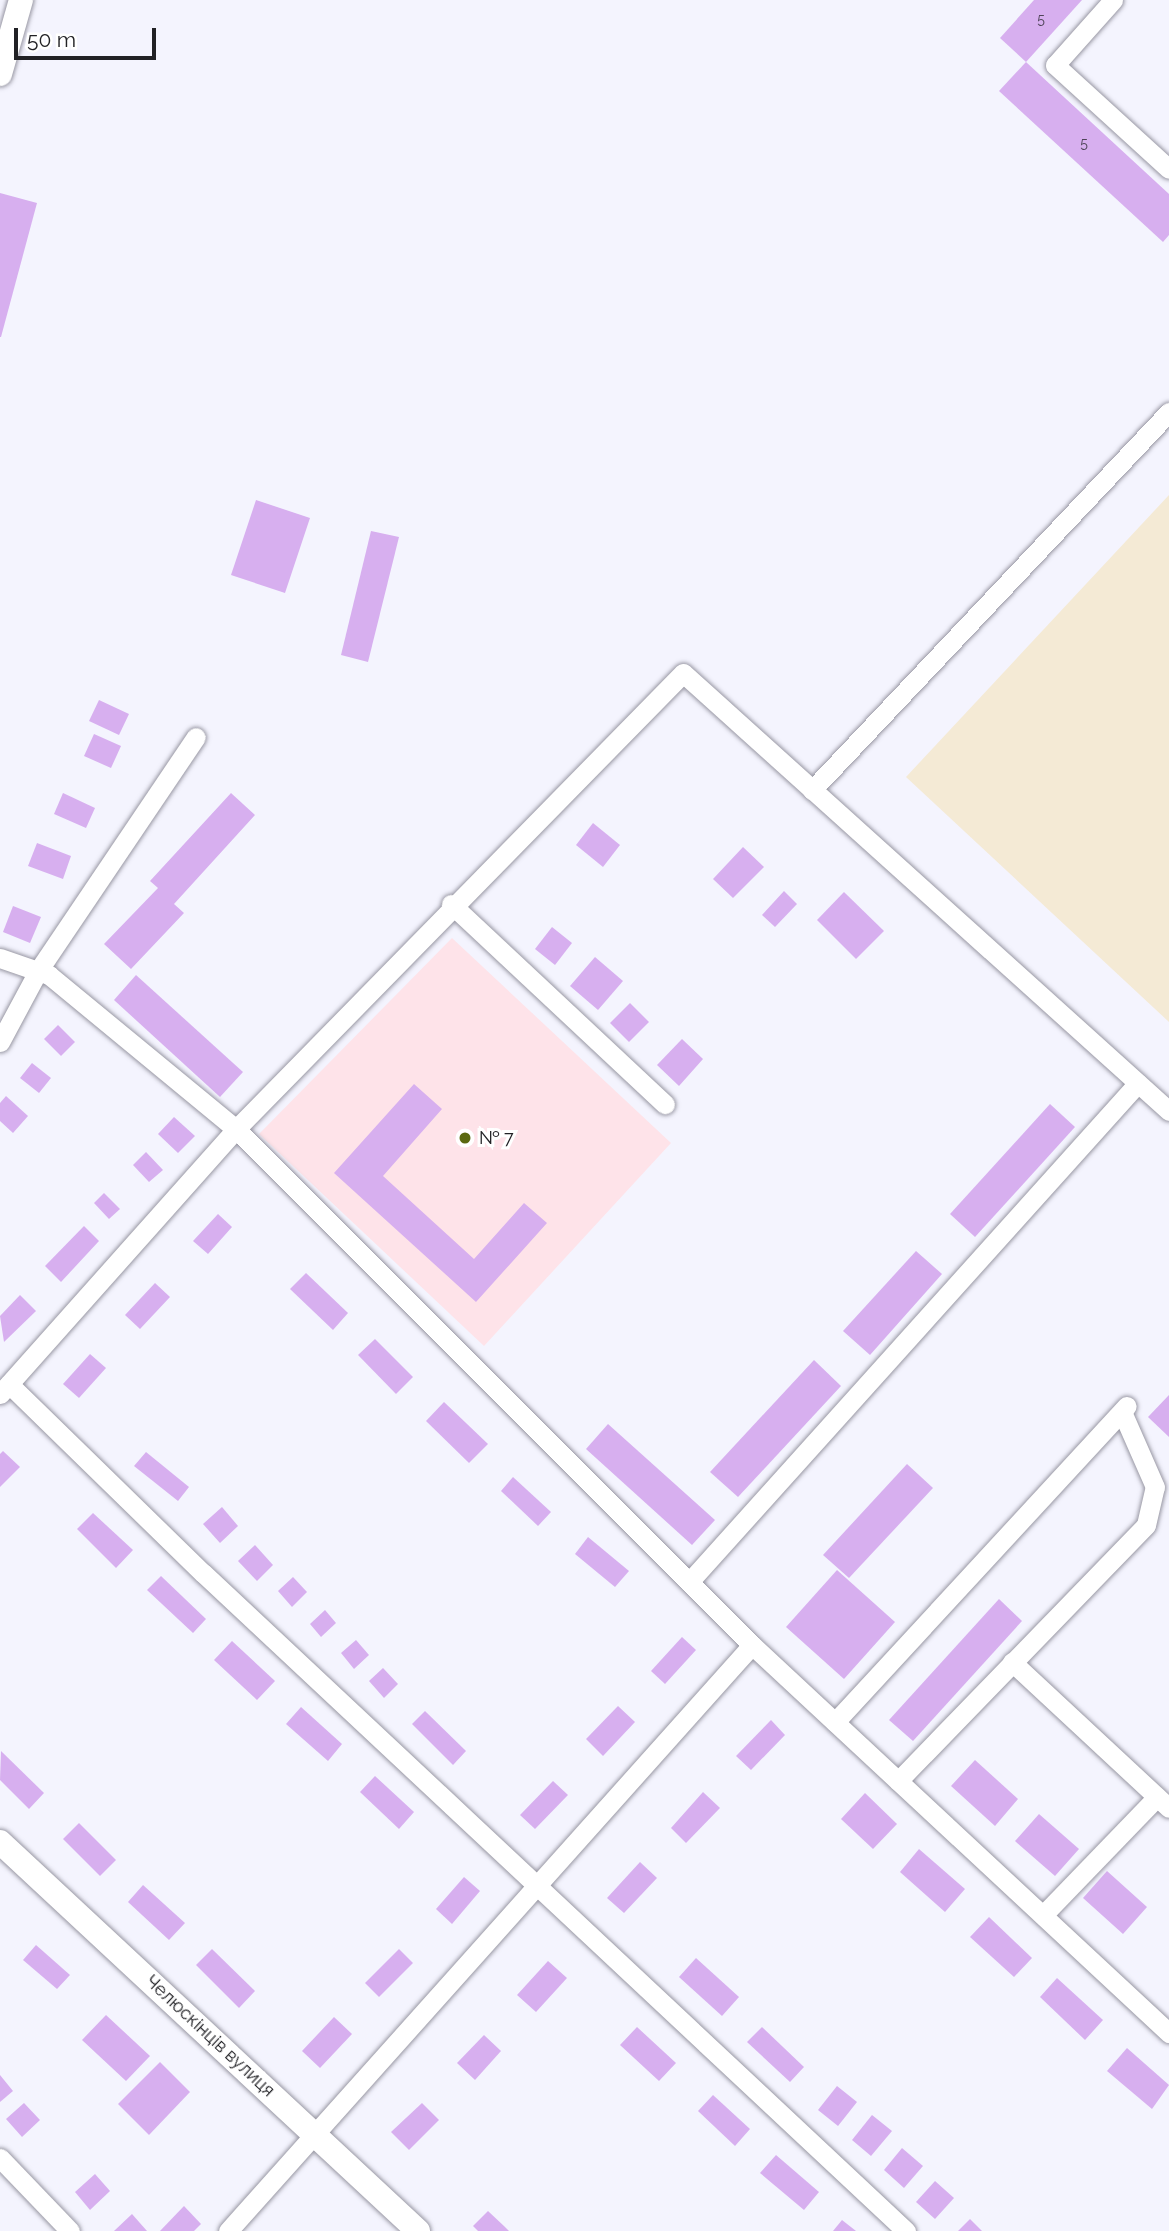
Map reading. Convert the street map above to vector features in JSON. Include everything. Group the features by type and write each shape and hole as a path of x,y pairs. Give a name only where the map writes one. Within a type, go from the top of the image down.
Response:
{"main road":[{"path":"0,74 21,0"},
{"name":"Челюскінців вулиця","path":"0,1842 418,2231"}],"street":[{"path":"1113,0 1055,65 1169,169"},
{"path":"813,790 1169,412"},
{"path":"906,2231 538,1884 5,1389 236,1129 451,904 683,673 1169,1111"},
{"path":"0,1042 38,971 196,737"},
{"path":"451,904 665,1104"},
{"path":"0,958 49,975 236,1129 752,1645 1169,2033"},
{"path":"689,1582 1138,1083"},
{"path":"835,1722 1125,1409 1155,1487 1146,1525 898,1781"},
{"path":"1151,1503 1169,1483"},
{"path":"228,2231 317,2136 752,1645"},
{"path":"1012,1662 1163,1802 1043,1915"},
{"path":"0,2158 70,2231"}],"shaded area":[{"path":"1169,495 1169,1022 906,777"},
{"name":"№ 7","path":"452,938 671,1143 484,1346 259,1134"}],"building":[{"path":"1034,0 1082,0 1026,62 1000,38"},
{"path":"1026,62 1169,194 1169,235 1163,242 999,91"},
{"path":"0,193 37,203 1,337 0,337"},
{"path":"256,500 310,518 285,593 231,575"},
{"path":"371,531 399,537 368,662 341,655"},
{"path":"99,700 129,714 119,735 89,721"},
{"path":"94,734 121,746 111,768 84,756"},
{"path":"63,793 95,808 86,828 54,814"},
{"path":"231,793 255,815 174,904 184,913 131,969 104,944 158,888 150,881"},
{"path":"593,823 620,845 603,867 576,845"},
{"path":"37,843 71,856 63,879 28,866"},
{"path":"743,847 764,867 733,898 713,879"},
{"path":"784,891 797,904 775,927 762,915"},
{"path":"844,892 884,931 856,959 817,920"},
{"path":"13,906 41,917 30,943 3,932"},
{"path":"552,927 572,943 555,965 535,949"},
{"path":"595,957 623,981 598,1010 570,986"},
{"path":"136,975 243,1072 220,1097 114,1000"},
{"path":"630,1003 649,1022 629,1042 610,1023"},
{"path":"58,1025 75,1042 61,1056 44,1039"},
{"path":"682,1039 703,1059 679,1086 657,1065"},
{"path":"32,1063 51,1078 39,1093 20,1078"},
{"path":"414,1084 442,1109 383,1176 474,1259 524,1203 547,1223 476,1302 334,1173"},
{"path":"6,1096 28,1116 13,1133 0,1121 0,1103"},
{"path":"1050,1104 1075,1127 975,1237 950,1214"},
{"path":"174,1117 195,1136 178,1153 158,1134"},
{"path":"146,1152 163,1170 149,1182 133,1165"},
{"path":"104,1193 120,1209 109,1219 94,1203"},
{"path":"218,1214 232,1227 208,1254 193,1241"},
{"path":"84,1226 99,1241 61,1282 45,1266"},
{"path":"916,1251 942,1274 870,1355 843,1331"},
{"path":"306,1273 348,1313 333,1330 290,1289"},
{"path":"155,1283 170,1297 140,1329 125,1315"},
{"path":"20,1295 36,1311 4,1342 0,1316"},
{"path":"375,1339 413,1377 396,1394 358,1355"},
{"path":"90,1354 106,1368 79,1398 63,1384"},
{"path":"814,1360 841,1386 738,1497 710,1472"},
{"path":"1169,1395 1169,1437 1148,1417"},
{"path":"444,1402 488,1444 469,1463 426,1421"},
{"path":"608,1424 715,1520 692,1545 586,1449"},
{"path":"3,1451 20,1467 0,1487 0,1454"},
{"path":"146,1452 189,1487 178,1501 134,1466"},
{"path":"907,1464 933,1488 849,1578 823,1555"},
{"path":"513,1477 551,1512 538,1526 501,1491"},
{"path":"222,1507 238,1526 220,1543 203,1524"},
{"path":"93,1513 133,1550 116,1568 77,1529"},
{"path":"588,1537 629,1571 615,1587 575,1554"},
{"path":"255,1545 273,1565 257,1581 238,1561"},
{"path":"837,1570 895,1622 844,1679 786,1627"},
{"path":"161,1576 206,1619 193,1633 147,1590"},
{"path":"293,1577 307,1592 292,1607 278,1591"},
{"path":"999,1599 1022,1621 913,1741 889,1720"},
{"path":"325,1610 336,1623 321,1637 310,1624"},
{"path":"682,1637 696,1650 665,1684 651,1671"},
{"path":"356,1640 369,1655 354,1669 341,1653"},
{"path":"232,1641 275,1681 257,1700 214,1660"},
{"path":"383,1668 398,1684 384,1698 369,1681"},
{"path":"618,1706 635,1722 603,1756 586,1739"},
{"path":"301,1707 342,1744 328,1761 286,1724"},
{"path":"425,1711 466,1751 453,1765 412,1724"},
{"path":"771,1720 785,1735 751,1770 736,1756"},
{"path":"1,1751 44,1793 29,1809 0,1780"},
{"path":"975,1760 1018,1799 995,1826 951,1786"},
{"path":"375,1776 414,1812 399,1829 360,1792"},
{"path":"553,1781 568,1795 535,1829 520,1815"},
{"path":"703,1792 720,1808 686,1843 671,1828"},
{"path":"865,1793 897,1824 873,1849 841,1819"},
{"path":"1039,1814 1079,1849 1055,1876 1015,1841"},
{"path":"79,1823 116,1860 100,1876 63,1839"},
{"path":"919,1849 965,1889 945,1912 900,1872"},
{"path":"640,1862 657,1878 624,1913 607,1898"},
{"path":"1107,1871 1147,1907 1123,1934 1083,1898"},
{"path":"464,1877 480,1891 452,1924 436,1909"},
{"path":"143,1885 185,1923 169,1940 128,1902"},
{"path":"989,1917 1032,1958 1014,1977 970,1937"},
{"path":"36,1945 70,1975 57,1989 23,1960"},
{"path":"212,1949 255,1991 239,2008 196,1965"},
{"path":"399,1949 413,1963 379,1997 365,1983"},
{"path":"696,1958 739,1997 722,2016 679,1977"},
{"path":"548,1961 567,1978 536,2012 517,1995"},
{"path":"1057,1978 1103,2020 1085,2040 1040,1997"},
{"path":"106,2015 150,2056 126,2081 82,2040"},
{"path":"334,2017 352,2034 320,2068 302,2051"},
{"path":"637,2027 676,2063 659,2081 620,2045"},
{"path":"762,2027 804,2067 790,2082 747,2042"},
{"path":"484,2035 501,2051 475,2080 457,2063"},
{"path":"1127,2048 1169,2085 1152,2109 1107,2071"},
{"path":"160,2062 190,2092 149,2135 118,2104"},
{"path":"0,2075 13,2091 0,2102"},
{"path":"837,2086 857,2102 838,2126 818,2110"},
{"path":"713,2095 750,2129 735,2146 698,2111"},
{"path":"24,2103 40,2120 22,2137 6,2119"},
{"path":"422,2103 439,2120 409,2150 391,2132"},
{"path":"872,2115 892,2131 871,2156 852,2140"},
{"path":"902,2148 923,2166 904,2188 884,2170"},
{"path":"776,2155 819,2192 804,2210 760,2173"},
{"path":"95,2174 110,2191 90,2210 75,2192"},
{"path":"935,2181 954,2198 935,2219 916,2202"},
{"path":"184,2206 201,2224 194,2231 160,2231"},
{"path":"488,2211 509,2231 478,2231 473,2226"},
{"path":"132,2214 147,2231 114,2231"},
{"path":"970,2219 982,2231 958,2231"},
{"path":"842,2220 856,2231 833,2231"}],"place":[{"name":"№ 7","path":"465,1138"}]}
